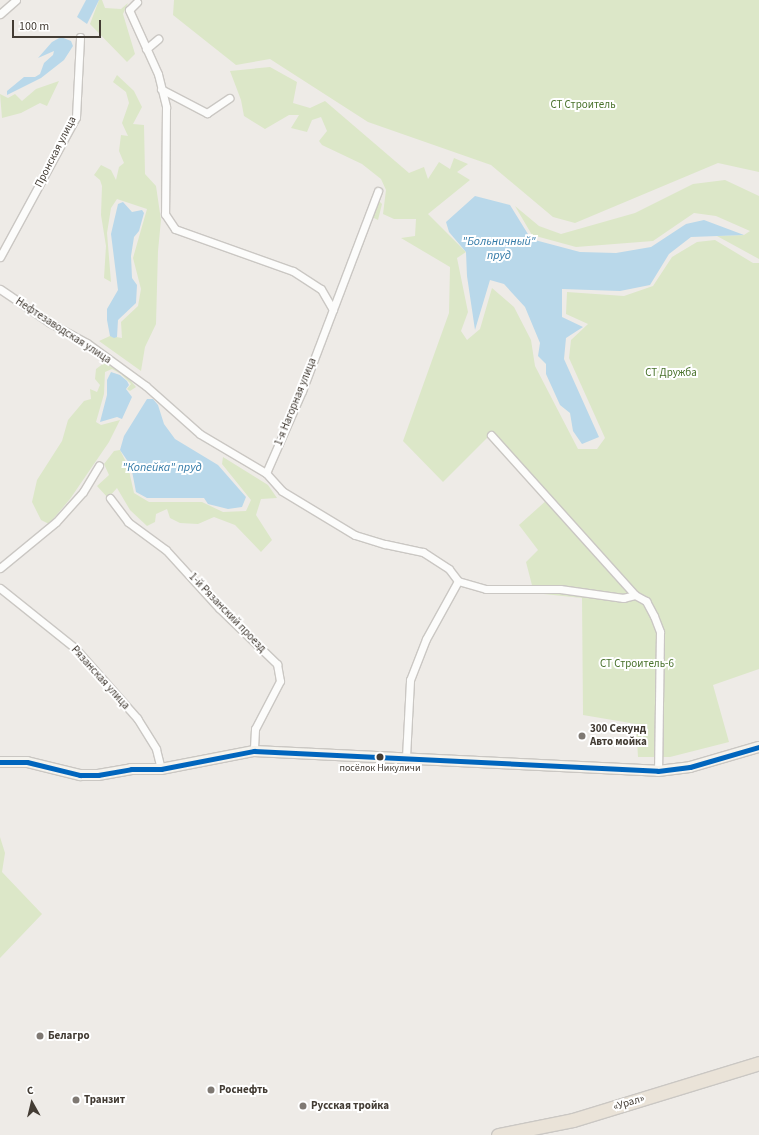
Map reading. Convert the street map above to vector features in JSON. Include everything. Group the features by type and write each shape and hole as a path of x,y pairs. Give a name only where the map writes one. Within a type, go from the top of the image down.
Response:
{"highway":[{"name":"«Урал»","path":"498,1135 573,1120 759,1063"}],"street":[{"path":"0,14 16,0"},
{"path":"137,2 129,10 158,74 166,107 165,214 175,229 293,271 321,289 333,310"},
{"name":"Пронская улица","path":"0,257 76,117 80,37"},
{"path":"146,49 158,39"},
{"path":"161,89 207,113 229,98"},
{"name":"1-я Нагорная улица","path":"266,473 333,310 378,191"},
{"name":"Нефтезаводская улица","path":"0,289 50,323 87,343 146,386 200,434 266,473"},
{"path":"491,435 635,595 646,601 660,632 658,771"},
{"path":"0,568 56,522 83,492 99,465"},
{"path":"266,473 282,491 355,535 385,544 423,552 449,569 458,581 486,589 560,589 623,598 635,595"},
{"name":"1-й Рязанский проезд","path":"110,498 128,522 166,550 277,664 280,681 255,729 254,751"},
{"path":"406,757 410,680 426,639 458,581"},
{"name":"Рязанская улица","path":"0,588 74,648 137,718 156,749 161,769"},
{"path":"0,762 27,762 80,775 161,769 221,755 254,751 406,757 658,771 690,767 759,747"}],"green space":[{"path":"99,0 102,0 105,8 121,9 128,3 123,14 135,54 127,62 90,24"},
{"name":"СТ Строитель","path":"174,0 759,0 759,172 718,163 575,223 553,217 491,165 368,122 270,59 236,65 173,15"},
{"path":"270,67 297,82 293,103 310,108 325,101 409,173 424,167 428,179 439,162 450,169 454,158 468,164 457,172 470,180 428,214 466,252 457,258 468,312 461,331 467,340 480,329 492,288 514,307 531,340 535,366 578,449 597,449 605,438 569,358 571,340 588,324 566,314 567,292 624,296 653,286 672,257 697,242 715,240 753,263 759,263 759,669 713,685 729,742 670,757 638,757 636,724 583,715 582,598 534,593 526,562 538,550 519,525 548,499 490,435 443,482 403,441 449,313 450,267 401,238 415,236 416,219 394,219 383,214 386,190 381,179 362,164 322,145 319,141 327,131 321,117 312,120 307,132 291,128 299,115 289,115 265,129 244,116 241,100 230,71"},
{"path":"117,75 134,91 142,107 133,124 144,125 145,174 156,186 161,220 158,251 156,324 145,347 141,371 99,341 110,336 122,338 121,322 138,306 141,289 133,258 147,209 117,199 111,208 107,233 111,282 104,278 106,246 101,215 102,186 100,180 94,175 101,165 111,170 116,180 119,167 124,163 119,151 121,135 128,136 122,123 129,103 126,92 113,82"},
{"path":"59,81 47,106 40,103 21,113 2,118 0,94 8,98 15,94 22,101 36,89"},
{"path":"725,180 759,196 759,259 717,236 744,235 750,231 716,216 694,213 653,241 576,247 532,235 515,206 539,226 561,234 635,213 693,184"},
{"path":"378,200 382,204 378,220 370,216"},
{"path":"104,363 124,373 136,387 130,391 127,389 131,384 121,374 112,369 105,372 104,394 96,422 101,425 120,420 109,442 70,499 49,524 41,520 32,502 37,480 62,441 68,420 84,401 91,399 90,389 97,392 100,385 95,379 96,369"},
{"path":"120,450 128,466 134,493 149,502 202,502 223,512 246,511 251,500 222,464 223,457 268,485 277,498 261,499 256,515 272,540 261,552 235,525 214,517 198,524 180,523 170,518 167,509 156,514 155,522 147,526 130,510 117,488 108,498 97,486 109,475 104,464 114,451"},
{"path":"0,837 5,853 2,872 42,914 0,958"}],"water":[{"path":"86,0 99,0 87,24 77,17"},
{"path":"61,37 71,41 73,46 64,60 41,78 7,95 7,91 24,77 35,77 40,74 44,63 53,55 54,51 38,58 52,42"},
{"name":"\"Больничный\" пруд","path":"475,196 510,205 531,239 580,252 616,253 651,247 686,224 704,220 744,235 691,237 669,254 650,285 620,291 562,289 562,317 583,327 566,338 564,359 599,437 582,444 573,431 570,413 560,405 546,374 546,364 538,356 540,343 525,307 504,284 490,280 475,330 467,276 466,252 449,232 446,222"},
{"path":"123,202 132,212 142,210 144,213 139,231 134,237 131,256 132,278 137,285 136,303 118,320 117,337 114,338 110,336 107,320 107,309 118,290 111,234 118,204"},
{"path":"111,372 120,375 127,381 129,385 126,389 132,397 122,419 117,417 100,422 107,395 107,380"},
{"name":"\"Копейка\" пруд","path":"147,399 153,399 158,405 164,424 175,439 218,465 246,497 242,507 228,509 208,504 204,498 147,498 136,492 131,466 120,450 124,436"}],"transit line":[{"path":"0,762 27,762 80,775 98,775 131,769 161,769 254,751 658,771 690,767 759,747"}],"place":[{"name":"300 Секунд Авто мойка","path":"582,736"},
{"name":"посёлок Никуличи","path":"380,757"},
{"name":"Белагро","path":"40,1036"},
{"name":"Роснефть","path":"211,1090"},
{"name":"Транзит","path":"76,1100"},
{"name":"Русская тройка","path":"303,1106"}],"park label":[{"name":"СТ Дружба","path":"671,373"},
{"name":"СТ Строитель-6","path":"637,664"}]}
